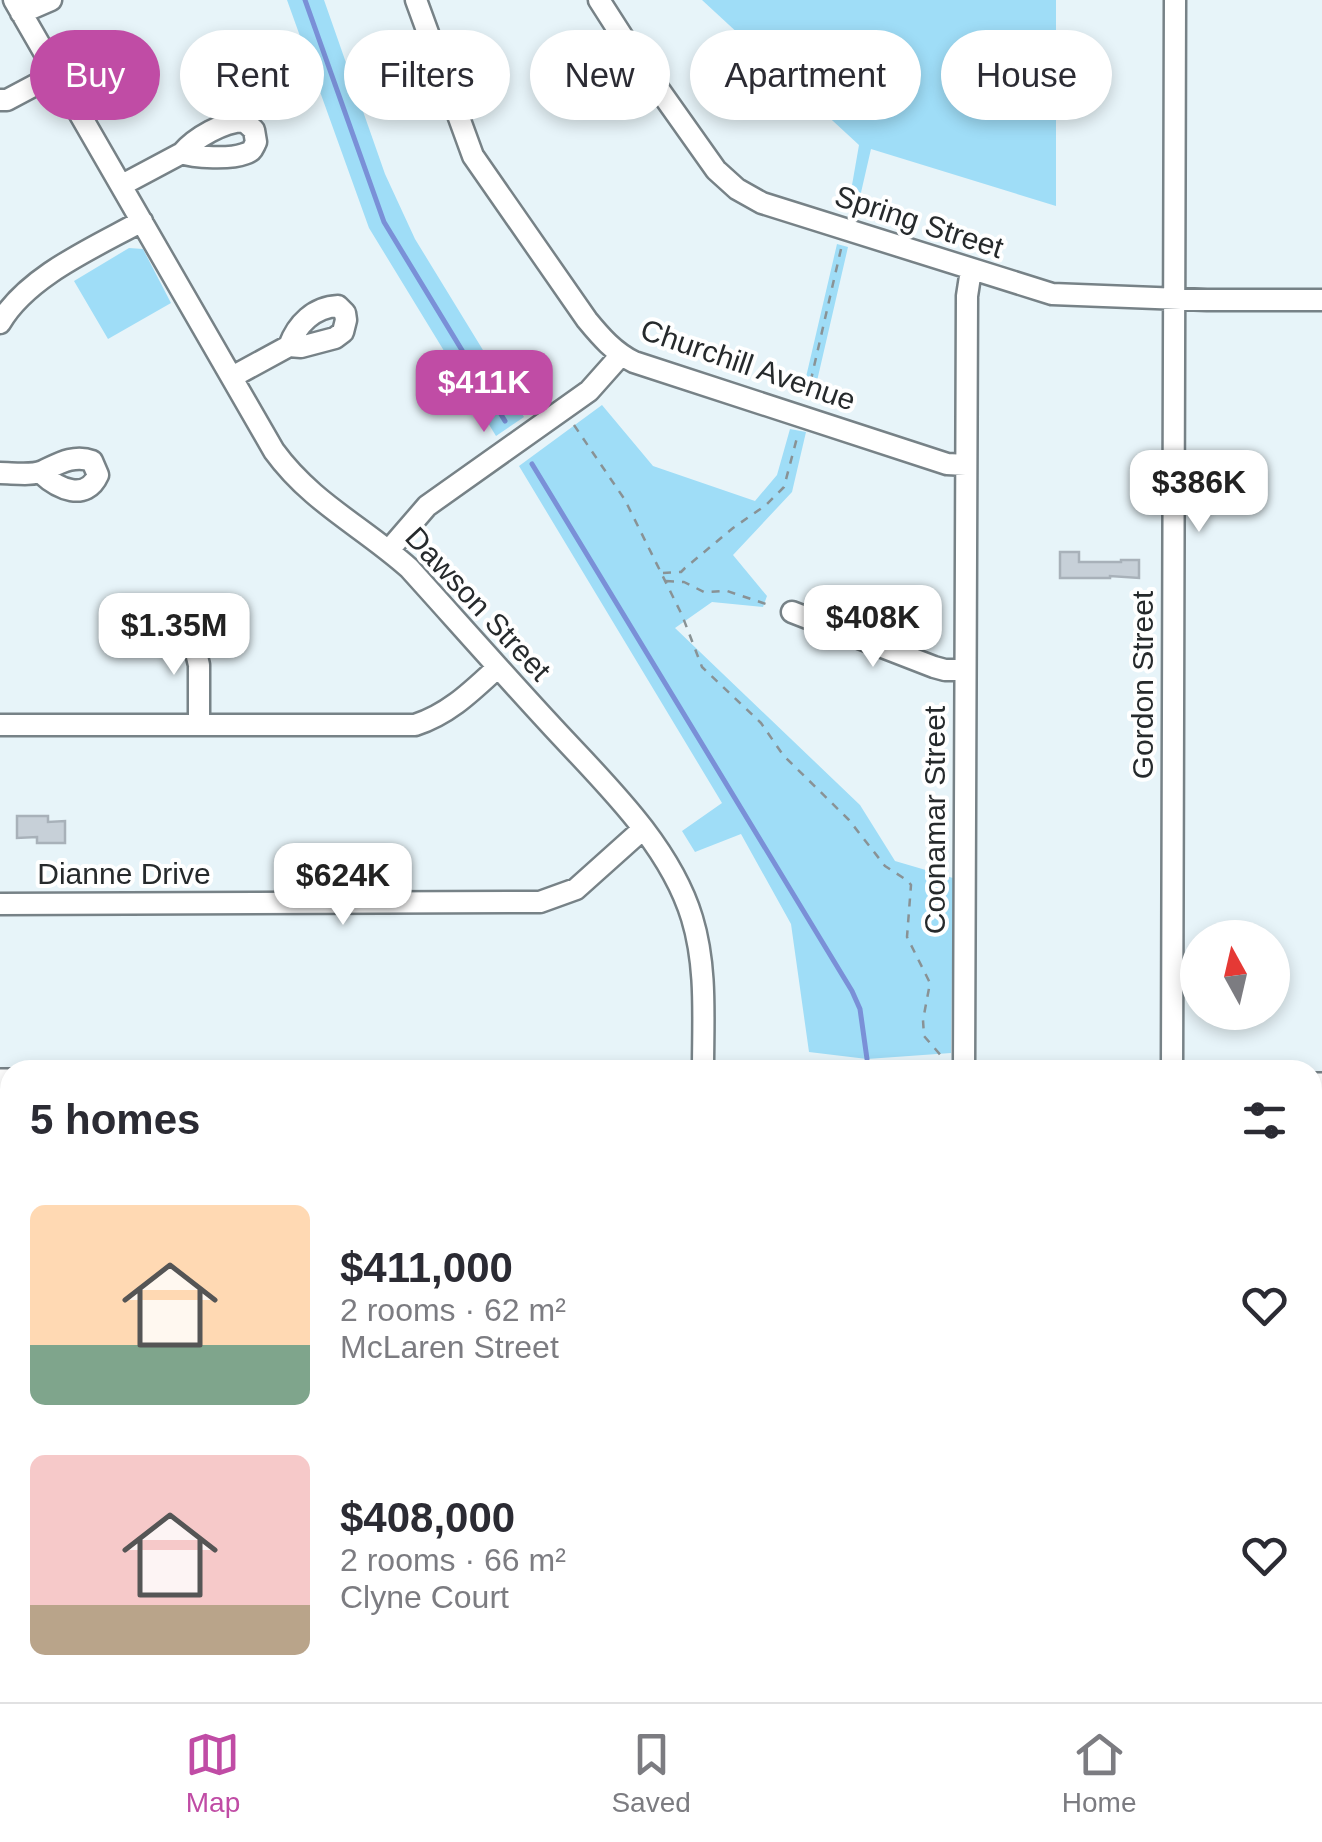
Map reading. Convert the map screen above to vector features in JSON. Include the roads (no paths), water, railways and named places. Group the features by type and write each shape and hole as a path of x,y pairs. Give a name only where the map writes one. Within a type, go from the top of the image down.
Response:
{"street":[{"path":"18,6 51,0"},
{"name":"Churchill Avenue","path":"416,0 473,156 598,335 620,355 948,464 966,465"},
{"name":"Spring Street","path":"599,0 716,170 736,188 762,202 1052,294 1322,300"},
{"name":"Gordon Street","path":"1172,1060 1175,0"},
{"name":"Dawson Street","path":"18,6 31,30"},
{"path":"2,105 30,89"},
{"name":"Dawson Street","path":"83,120 290,473 409,568 643,829 669,865 691,915 700,948 703,1060"},
{"path":"122,185 182,152"},
{"path":"0,323 20,295 39,280 142,221"},
{"name":"Coonamar Street","path":"964,1060 966,296 971,270"},
{"path":"232,377 290,346"},
{"path":"390,550 428,506 590,391 620,355"},
{"path":"0,473 41,473"},
{"path":"792,612 934,667 966,670"},
{"path":"190,627 199,665 199,724"},
{"path":"0,725 415,724 452,708 498,668"},
{"name":"Dianne Drive","path":"0,904 540,902 576,889 643,829"}],"waterway":[{"path":"305,0 384,222 505,421"},
{"path":"532,464 852,991 860,1009 867,1059"}]}
